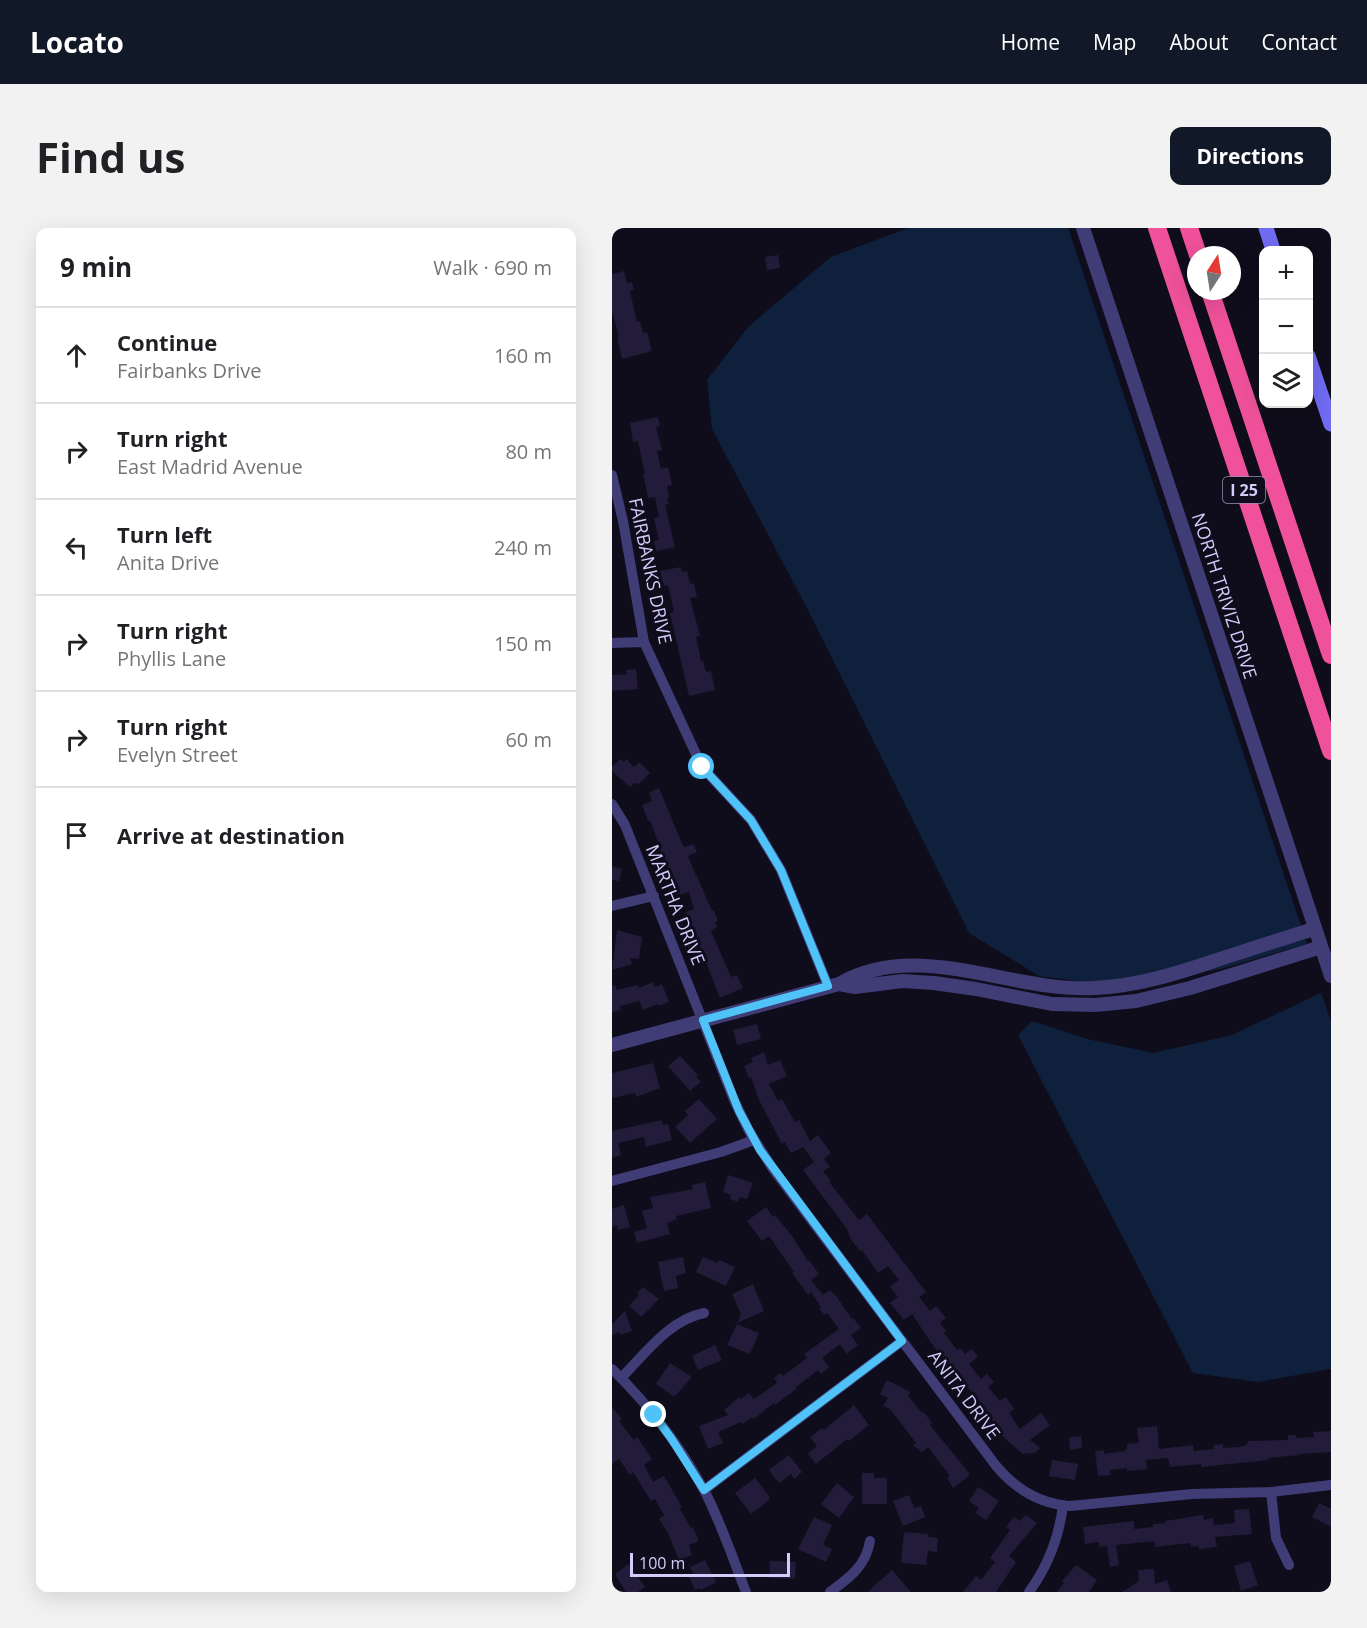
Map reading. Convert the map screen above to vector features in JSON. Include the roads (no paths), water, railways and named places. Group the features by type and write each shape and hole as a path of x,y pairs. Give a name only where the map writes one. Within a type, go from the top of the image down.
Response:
{"highway":[{"name":"I 25","path":"1156,228 1331,751"},
{"path":"1190,228 1195,246"},
{"name":"I 25","path":"1213,300 1331,655"}],"main road":[{"path":"1266,228 1272,246"},
{"path":"1313,371 1331,424"}],"street":[{"name":"NORTH TRIVIZ DRIVE","path":"1083,228 1331,976"},
{"name":"FAIRBANKS DRIVE","path":"612,475 617,521 644,642 702,767 751,820 781,870 834,985"},
{"path":"612,643 644,642"},
{"name":"MARTHA DRIVE","path":"612,804 625,825 703,1020"},
{"path":"612,906 654,896"},
{"path":"612,1045 834,985 855,975 894,967 937,966 1046,987 1093,989 1135,985 1314,928"},
{"path":"834,985 855,987 902,981 976,989 1052,1004 1095,1005 1136,1001 1190,988 1321,947"},
{"name":"ANITA DRIVE","path":"703,1020 739,1111 773,1169 997,1467 1021,1490 1035,1497 1063,1505 1192,1494 1271,1492 1331,1485"},
{"path":"612,1181 721,1152 754,1140"},
{"path":"621,1378 672,1327 691,1316 704,1313"},
{"path":"704,1490 902,1341"},
{"path":"612,1369 667,1432 704,1490 746,1592"},
{"path":"1271,1492 1276,1538 1289,1565"},
{"path":"1029,1592 1053,1550 1063,1505"},
{"path":"830,1592 860,1567 867,1555 870,1541"}],"water":[{"path":"908,228 1068,228 1307,944 1224,968 1128,988 1039,976 969,933 807,608 712,429 707,380 749,326 831,257"},
{"path":"1321,993 1331,1021 1331,1369 1258,1382 1193,1373 1018,1035 1032,1021 1087,1039 1153,1053 1232,1035"}]}
